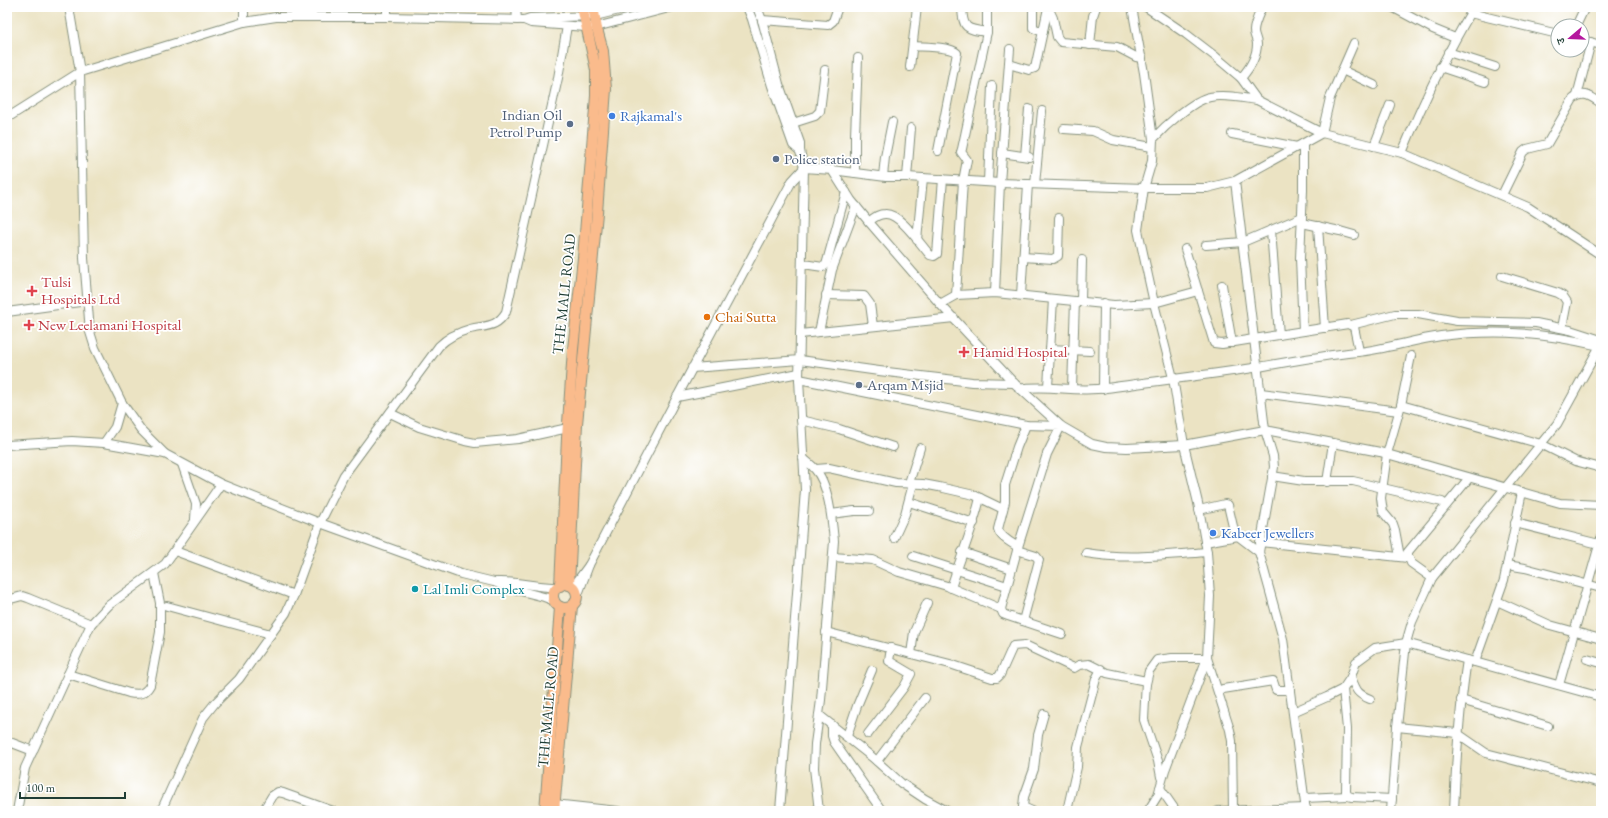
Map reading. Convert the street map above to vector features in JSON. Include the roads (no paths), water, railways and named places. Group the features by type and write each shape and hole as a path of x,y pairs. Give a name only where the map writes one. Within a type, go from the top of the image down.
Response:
{"main road":[{"name":"THE MALL ROAD","path":"570,432 585,334 597,213 596,70 593,19 583,12"},
{"name":"THE MALL ROAD","path":"565,586 575,333 597,150"},
{"path":"575,333 585,334"},
{"path":"565,586 577,593 577,596 572,606 564,608 558,604 554,594 565,586"},
{"name":"THE MALL ROAD","path":"545,811 558,604"},
{"name":"THE MALL ROAD","path":"554,808 572,606"}],"street":[{"path":"69,7 80,72 87,301 90,332 95,348 122,403 141,430 165,454 221,484 320,523 461,574 544,597 558,604"},
{"path":"244,7 244,22"},
{"path":"299,7 299,17"},
{"path":"387,7 387,17"},
{"path":"516,7 521,20"},
{"path":"521,20 531,23 567,26 631,7"},
{"path":"593,19 673,7"},
{"path":"747,7 752,18 772,86 793,145 800,151"},
{"path":"757,7 762,20 779,84 800,143 800,151 804,168 799,376 805,490 780,811"},
{"path":"762,20 828,25 834,21 838,7"},
{"path":"910,67 917,7"},
{"path":"962,7 962,21 968,28 987,32"},
{"path":"956,295 963,181 967,160 962,152 962,149 987,32 987,7"},
{"path":"1033,7 1033,28 1043,32"},
{"path":"1090,45 1093,16 1096,7"},
{"path":"1132,7 1142,58 1153,143 1152,160 1144,188 1138,230 1154,303 1173,378 1184,445 1200,510 1205,542 1210,596 1207,658 1160,784 1155,802 1148,811"},
{"path":"1146,7 1186,34 1241,78 1257,100"},
{"path":"1241,78 1251,65 1256,51 1257,44 1254,27 1262,7"},
{"path":"1392,7 1455,38"},
{"path":"1580,18 1585,7"},
{"path":"1009,64 1029,70 1035,68 1048,8"},
{"path":"1048,8 1053,18 1055,33 1059,40 1064,43 1117,47 1142,58"},
{"path":"1402,153 1440,67 1472,10 1550,32"},
{"path":"7,118 80,72 244,22 276,17 387,17 521,20 583,12"},
{"path":"161,811 203,718 214,703 239,679 286,613 320,523 344,475 444,341 470,329 492,326 499,322 506,312 558,78 567,26"},
{"path":"1577,96 1591,42 1601,45"},
{"path":"804,168 883,176 1000,183 1144,188 1208,188 1235,181 1322,133 1330,98 1354,43"},
{"path":"912,46 947,49 957,53 938,151"},
{"path":"995,293 1000,183 1010,49"},
{"path":"1448,52 1495,67"},
{"path":"855,173 854,136 858,58"},
{"path":"1440,67 1485,82"},
{"path":"793,123 814,116 820,111 825,70"},
{"path":"1342,70 1374,85"},
{"path":"988,182 992,86"},
{"path":"1502,195 1523,152 1527,149 1547,144 1573,99 1582,94 1588,95 1601,103"},
{"path":"1153,143 1167,125 1198,101 1216,96 1257,100 1322,133 1402,153 1502,195 1528,207 1601,256"},
{"path":"1374,146 1390,105"},
{"path":"1025,156 1029,109"},
{"path":"1021,295 1023,257 1031,184 1037,158 1042,111"},
{"path":"883,176 892,122"},
{"path":"907,177 911,128"},
{"path":"1064,129 1093,131 1113,140 1153,143"},
{"path":"1232,134 1300,145"},
{"path":"1300,145 1302,220 1300,258 1303,331"},
{"path":"1002,153 1037,158"},
{"path":"577,596 589,565 676,397 792,181 804,168"},
{"path":"832,170 846,192 869,222 940,304 1016,386 1062,426 1092,444 1106,447 1127,448 1184,445 1265,430 1387,454 1560,503 1601,505"},
{"path":"917,240 923,178"},
{"path":"869,222 876,216 888,214 896,217 930,255 934,256 937,254 942,179"},
{"path":"1218,811 1306,809 1283,639 1259,552 1272,476 1273,456 1265,430 1235,181"},
{"path":"802,264 823,267 826,265 846,192"},
{"path":"818,332 832,270 856,206"},
{"path":"1023,257 1053,259 1058,256 1059,218"},
{"path":"1206,245 1243,242 1271,230 1302,220 1318,226 1354,235"},
{"path":"1318,226 1324,328"},
{"path":"1271,230 1279,335"},
{"path":"1185,249 1214,343 1232,343 1303,331 1351,325 1395,314 1418,314 1457,321 1526,322 1562,328 1601,343"},
{"path":"1072,388 1072,350 1082,260"},
{"path":"1502,276 1558,293 1563,296 1566,302 1562,328"},
{"path":"1222,286 1232,343"},
{"path":"940,304 956,295 995,293 1114,305 1154,303 1198,291"},
{"path":"826,295 864,296 870,304 873,326"},
{"path":"1048,387 1053,298"},
{"path":"7,312 87,301"},
{"path":"1103,389 1104,303"},
{"path":"800,334 954,318"},
{"path":"1351,325 1354,327 1359,352"},
{"path":"692,368 800,360 956,380 1016,386 1103,389 1258,367 1342,353 1359,352 1440,336 1468,333 1531,333 1601,343"},
{"path":"1391,811 1397,727 1406,643 1412,622 1432,578 1557,424 1601,343"},
{"path":"1050,349 1090,351"},
{"path":"1404,558 1393,524 1382,508 1381,498 1387,454 1400,408 1411,356"},
{"path":"676,397 799,376 1026,425 1062,426"},
{"path":"1261,393 1400,408 1541,444 1575,462 1601,468"},
{"path":"104,444 115,427 122,403"},
{"path":"390,413 418,427 475,443 570,432"},
{"path":"801,420 839,429 893,447"},
{"path":"1023,621 1039,560 1036,556 1017,548 1007,541 998,531 1006,499 1004,488 1017,447 1026,425"},
{"path":"1001,609 1017,548 1047,454 1062,426"},
{"path":"7,445 72,442 104,444 165,454"},
{"path":"1327,482 1333,443"},
{"path":"894,538 909,502 911,484 920,448"},
{"path":"803,458 816,469 826,491 831,514 834,541 819,715 815,744 814,768 820,811"},
{"path":"182,464 196,504 195,522"},
{"path":"816,469 828,468 876,479 939,487 980,498 1003,509"},
{"path":"1272,476 1304,481 1353,481 1442,502 1446,505"},
{"path":"1404,558 1409,548 1469,478"},
{"path":"17,811 24,774 33,751 91,624 109,605 165,564 221,484"},
{"path":"1454,811 1457,733 1461,700 1471,661 1497,601 1507,565 1522,492"},
{"path":"951,588 962,552 974,523 980,498"},
{"path":"909,502 974,523"},
{"path":"1200,510 1225,504 1228,505 1235,535"},
{"path":"831,514 857,510 869,511"},
{"path":"1515,523 1600,541 1559,685"},
{"path":"1205,542 1235,535 1242,538 1259,552"},
{"path":"1260,542 1404,558 1432,578"},
{"path":"175,551 294,595"},
{"path":"962,552 1012,569"},
{"path":"1086,553 1139,557 1206,552"},
{"path":"913,556 1007,586"},
{"path":"833,557 872,560 899,572 951,588 1001,609 1003,614 1062,634"},
{"path":"494,582 509,581 536,587 565,586 589,565"},
{"path":"1507,565 1525,568 1601,588"},
{"path":"68,674 129,693 139,695 147,690 150,685 160,632 160,603 154,573"},
{"path":"7,600 22,596 91,624"},
{"path":"1497,601 1550,625 1601,639"},
{"path":"911,654 914,632 927,603"},
{"path":"167,606 272,634"},
{"path":"826,632 950,664 992,678 997,678 1000,675 1013,646 1025,645 1074,668 1079,665 1090,664 1107,673 1146,681 1146,684"},
{"path":"1293,712 1343,688 1351,677 1356,662 1374,648 1406,643 1601,697"},
{"path":"868,734 904,687 911,674 889,661 891,648"},
{"path":"1176,811 1160,784 1158,761 1144,720 1146,684 1149,671 1157,660 1172,658 1207,658"},
{"path":"1207,658 1232,741 1233,810"},
{"path":"1587,659 1601,663"},
{"path":"1067,811 1077,767 1078,747 1096,679 1101,669"},
{"path":"847,736 857,706 872,670"},
{"path":"1351,677 1356,690 1361,696 1370,699"},
{"path":"1218,692 1223,688 1273,681 1276,690 1290,690"},
{"path":"1343,688 1347,728 1346,792 1348,796"},
{"path":"877,762 925,698"},
{"path":"1461,700 1548,726"},
{"path":"1032,811 1023,808 1022,805 1034,769 1038,735 1044,714"},
{"path":"819,715 847,736 901,783 947,811"},
{"path":"832,725 832,736 834,742 882,811"},
{"path":"1397,727 1457,733 1486,753 1601,783"},
{"path":"7,742 33,751"},
{"path":"263,811 272,796 278,792 333,811"},
{"path":"1305,798 1348,796 1392,799"},
{"path":"554,808 618,811"}],"place":[{"name":"Rajkamal's","path":"612,116"},
{"name":"Indian Oil Petrol Pump","path":"570,124"},
{"name":"Police station","path":"776,159"},
{"name":"Tulsi Hospitals Ltd","path":"32,291"},
{"name":"Chai Sutta","path":"707,317"},
{"name":"New Leelamani Hospital","path":"29,325"},
{"name":"Hamid Hospital","path":"964,352"},
{"name":"Arqam Msjid","path":"859,385"},
{"name":"Kabeer Jewellers","path":"1213,533"},
{"name":"Lal Imli Complex","path":"415,589"}]}
